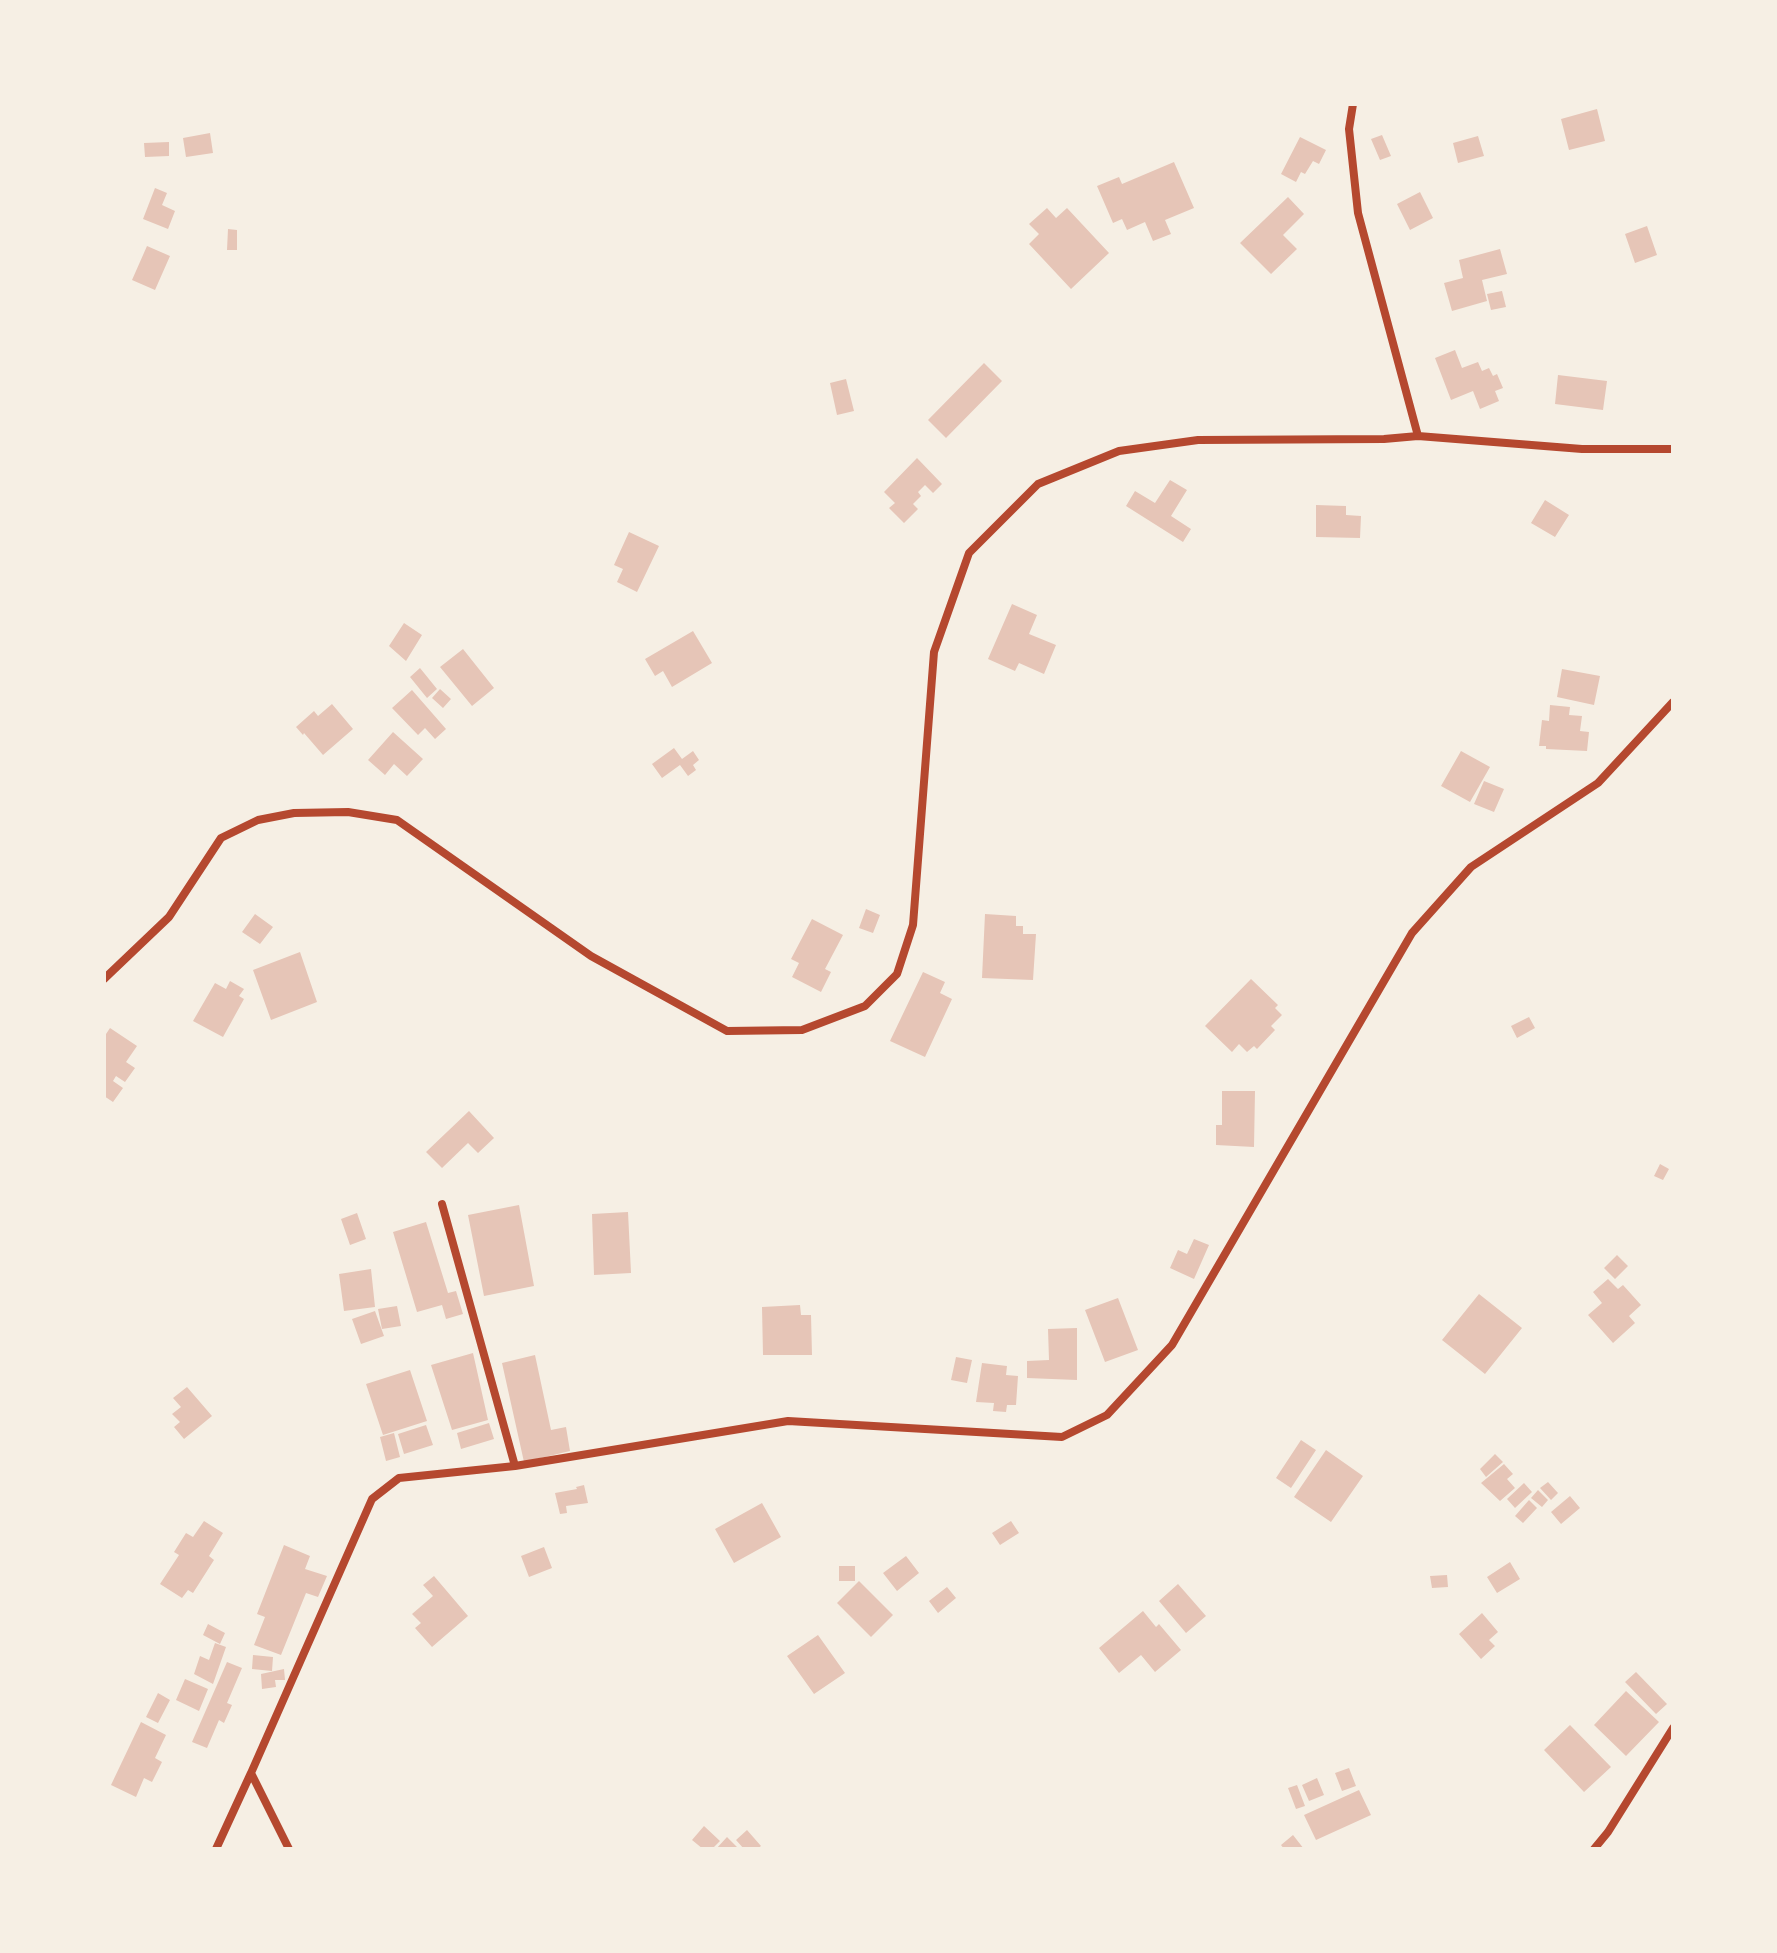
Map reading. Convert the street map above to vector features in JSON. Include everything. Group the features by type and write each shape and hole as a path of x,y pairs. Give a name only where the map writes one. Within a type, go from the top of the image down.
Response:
{"street":[{"path":"1353,104 1349,129 1358,213 1418,436"},
{"path":"104,979 169,917 221,838 258,820 294,813 348,812 397,820 591,956 727,1031 802,1030 865,1006 897,974 913,925 934,652 969,553 1038,484 1119,451 1198,440 1418,436 1582,449 1673,449"},
{"path":"216,1849 372,1499 399,1478 515,1466 788,1421 1062,1437 1107,1415 1172,1345 1412,933 1471,867 1598,783 1673,702"},
{"path":"442,1204 515,1466"},
{"path":"1594,1849 1673,1728"},
{"path":"251,1773 289,1849"}],"building":[{"path":"1597,109 1605,141 1569,150 1561,119"},
{"path":"210,133 213,153 186,157 183,138"},
{"path":"1382,135 1391,156 1380,160 1371,139"},
{"path":"1478,136 1484,156 1458,163 1453,143"},
{"path":"1300,137 1326,150 1319,164 1313,161 1305,174 1301,172 1296,182 1281,174"},
{"path":"169,142 169,156 145,157 144,143"},
{"path":"1174,162 1194,208 1165,220 1171,234 1153,241 1145,222 1127,230 1122,219 1113,223 1097,186 1119,177 1122,184"},
{"path":"155,188 167,193 162,205 175,211 168,229 143,219"},
{"path":"1420,192 1433,218 1410,230 1397,204"},
{"path":"1288,197 1304,214 1283,235 1297,249 1271,274 1240,243"},
{"path":"1047,208 1056,218 1067,208 1109,253 1071,289 1029,244 1039,234 1029,224"},
{"path":"1647,226 1657,255 1635,263 1625,234"},
{"path":"228,229 237,230 237,250 227,250"},
{"path":"147,246 170,256 155,290 132,280"},
{"path":"1500,249 1507,274 1482,280 1487,301 1452,311 1444,283 1463,278 1459,260"},
{"path":"1502,291 1506,307 1491,310 1487,294"},
{"path":"1455,350 1462,368 1478,362 1482,371 1489,368 1493,376 1497,374 1503,388 1495,391 1499,401 1480,409 1473,391 1451,400 1435,358"},
{"path":"984,363 1002,381 946,438 928,420"},
{"path":"1558,375 1607,381 1603,410 1555,404"},
{"path":"846,379 854,411 837,415 830,383"},
{"path":"917,458 942,484 933,493 925,485 918,492 921,496 913,504 918,509 904,523 889,508 895,503 884,492"},
{"path":"1170,480 1187,490 1171,516 1191,529 1183,542 1126,506 1135,491 1155,503"},
{"path":"1545,500 1569,515 1555,537 1531,523"},
{"path":"1316,505 1346,506 1346,515 1361,516 1360,538 1316,537"},
{"path":"629,532 659,546 637,592 617,582 623,569 614,565"},
{"path":"1012,604 1037,615 1029,634 1056,645 1044,674 1019,663 1015,671 988,659"},
{"path":"404,623 422,635 406,661 389,646"},
{"path":"693,631 712,663 672,687 663,671 655,676 645,659"},
{"path":"463,649 494,688 472,706 440,667"},
{"path":"420,668 437,689 427,698 410,677"},
{"path":"1562,669 1600,676 1594,705 1557,697"},
{"path":"440,689 451,699 443,708 432,698"},
{"path":"412,690 446,729 435,739 425,728 418,735 392,708"},
{"path":"332,704 353,729 323,755 296,727 314,711 318,716"},
{"path":"1550,705 1570,707 1569,715 1582,716 1580,731 1589,732 1587,751 1539,746 1542,720 1549,721"},
{"path":"393,732 423,759 407,776 394,764 385,775 368,760"},
{"path":"674,748 682,759 693,751 699,760 693,765 696,770 688,776 680,765 662,778 652,764"},
{"path":"1461,751 1490,767 1470,802 1441,786"},
{"path":"1484,781 1504,789 1494,812 1474,804"},
{"path":"866,909 880,915 873,933 859,928"},
{"path":"255,914 273,927 260,944 242,932"},
{"path":"985,914 1016,916 1016,926 1023,926 1023,934 1036,934 1033,980 982,978"},
{"path":"812,919 843,935 825,969 831,972 821,992 792,977 799,963 791,959"},
{"path":"300,952 317,1002 271,1020 253,970"},
{"path":"923,972 945,982 940,993 952,999 925,1057 890,1041"},
{"path":"1251,979 1278,1005 1275,1008 1282,1015 1271,1026 1275,1030 1257,1049 1254,1046 1247,1052 1239,1044 1232,1052 1205,1026"},
{"path":"230,981 244,989 239,996 244,999 223,1037 193,1021 215,983 226,989"},
{"path":"1529,1017 1535,1028 1517,1038 1511,1026"},
{"path":"110,1028 137,1046 126,1062 135,1068 125,1082 116,1076 113,1081 123,1088 113,1102 104,1096 104,1037"},
{"path":"1222,1091 1255,1091 1254,1147 1216,1145 1216,1125 1222,1125"},
{"path":"469,1111 494,1138 478,1153 468,1143 442,1168 426,1152"},
{"path":"1660,1164 1669,1169 1663,1180 1654,1176"},
{"path":"519,1205 534,1286 484,1296 468,1215"},
{"path":"628,1212 631,1273 594,1275 592,1214"},
{"path":"357,1213 366,1239 350,1245 341,1219"},
{"path":"426,1222 448,1293 456,1291 463,1314 446,1319 442,1305 417,1312 393,1232"},
{"path":"1194,1239 1209,1245 1194,1279 1170,1268 1178,1250 1187,1254"},
{"path":"1617,1255 1628,1266 1615,1279 1604,1268"},
{"path":"371,1269 375,1307 344,1311 339,1274"},
{"path":"1608,1279 1618,1289 1623,1285 1641,1305 1629,1316 1635,1323 1613,1343 1588,1315 1602,1303 1593,1292"},
{"path":"1479,1294 1522,1328 1485,1374 1442,1340"},
{"path":"1118,1298 1138,1350 1105,1362 1085,1310"},
{"path":"800,1305 801,1315 811,1315 812,1355 763,1355 762,1307"},
{"path":"397,1306 401,1326 382,1329 378,1309"},
{"path":"375,1311 384,1336 361,1344 352,1319"},
{"path":"1077,1328 1077,1380 1027,1378 1027,1361 1049,1360 1048,1329"},
{"path":"473,1353 488,1420 452,1430 431,1365"},
{"path":"535,1355 551,1430 566,1427 570,1451 524,1462 502,1363"},
{"path":"956,1357 972,1360 967,1383 951,1380"},
{"path":"982,1363 1007,1366 1006,1375 1018,1376 1016,1405 1007,1405 1006,1412 993,1411 994,1403 976,1402"},
{"path":"410,1370 427,1421 383,1435 366,1384"},
{"path":"187,1387 212,1416 184,1439 174,1427 180,1422 172,1414 181,1407 173,1398"},
{"path":"489,1423 494,1439 461,1449 457,1433"},
{"path":"426,1425 433,1445 404,1454 398,1434"},
{"path":"394,1433 400,1457 386,1461 380,1437"},
{"path":"1301,1440 1316,1450 1291,1488 1276,1478"},
{"path":"1326,1450 1363,1476 1331,1522 1294,1497"},
{"path":"1495,1454 1503,1462 1486,1477 1480,1469"},
{"path":"1504,1464 1513,1474 1507,1479 1515,1488 1500,1501 1481,1483"},
{"path":"1548,1482 1558,1493 1551,1500 1540,1488"},
{"path":"1524,1483 1532,1492 1515,1508 1507,1499"},
{"path":"584,1485 588,1503 566,1506 567,1513 560,1514 555,1493"},
{"path":"1538,1490 1548,1500 1542,1507 1531,1498"},
{"path":"1570,1496 1580,1508 1561,1524 1551,1512"},
{"path":"1529,1500 1537,1508 1523,1523 1515,1516"},
{"path":"762,1503 781,1537 734,1563 715,1529"},
{"path":"204,1521 223,1533 209,1556 214,1560 193,1593 188,1590 182,1598 160,1584 179,1555 174,1552 186,1533 193,1537"},
{"path":"1011,1521 1019,1533 1000,1545 992,1533"},
{"path":"284,1545 310,1556 305,1569 327,1576 318,1597 306,1593 281,1655 254,1645 265,1617 257,1614"},
{"path":"544,1547 552,1568 529,1577 521,1556"},
{"path":"906,1556 919,1573 897,1591 883,1573"},
{"path":"1510,1562 1520,1579 1497,1593 1487,1577"},
{"path":"839,1566 855,1566 855,1581 839,1581"},
{"path":"1447,1575 1448,1587 1432,1588 1430,1576"},
{"path":"434,1576 468,1616 432,1647 415,1628 421,1623 412,1614 433,1596 423,1585"},
{"path":"859,1581 893,1615 871,1637 837,1603"},
{"path":"1178,1584 1206,1616 1186,1633 1159,1601"},
{"path":"947,1587 956,1598 938,1613 929,1601"},
{"path":"1143,1611 1181,1650 1155,1672 1141,1655 1119,1673 1099,1648"},
{"path":"1482,1613 1498,1632 1489,1640 1495,1646 1481,1659 1459,1634"},
{"path":"208,1624 225,1633 220,1644 203,1635"},
{"path":"818,1635 845,1673 814,1694 787,1656"},
{"path":"215,1643 226,1647 213,1684 194,1674 200,1656 209,1660"},
{"path":"253,1655 273,1657 272,1671 252,1669"},
{"path":"227,1662 242,1668 227,1703 232,1705 224,1723 219,1720 207,1748 192,1742"},
{"path":"284,1669 285,1680 275,1680 276,1687 262,1689 261,1674"},
{"path":"1636,1672 1667,1704 1656,1714 1625,1682"},
{"path":"185,1679 208,1689 199,1711 176,1700"},
{"path":"1626,1691 1659,1722 1626,1756 1594,1725"},
{"path":"158,1693 170,1700 158,1723 146,1717"},
{"path":"141,1722 166,1735 155,1758 162,1762 152,1782 144,1778 136,1797 111,1785"},
{"path":"1570,1725 1611,1767 1584,1792 1544,1750"},
{"path":"1349,1768 1356,1786 1342,1791 1335,1773"},
{"path":"1317,1778 1324,1795 1309,1801 1302,1785"},
{"path":"1297,1785 1305,1806 1296,1809 1288,1788"},
{"path":"1359,1790 1371,1815 1316,1840 1304,1815"},
{"path":"704,1826 720,1841 712,1849 703,1849 692,1840"},
{"path":"747,1830 761,1846 757,1849 744,1849 736,1840"},
{"path":"1293,1835 1304,1849 1284,1849 1281,1845"},
{"path":"727,1837 739,1849 716,1849"}]}
